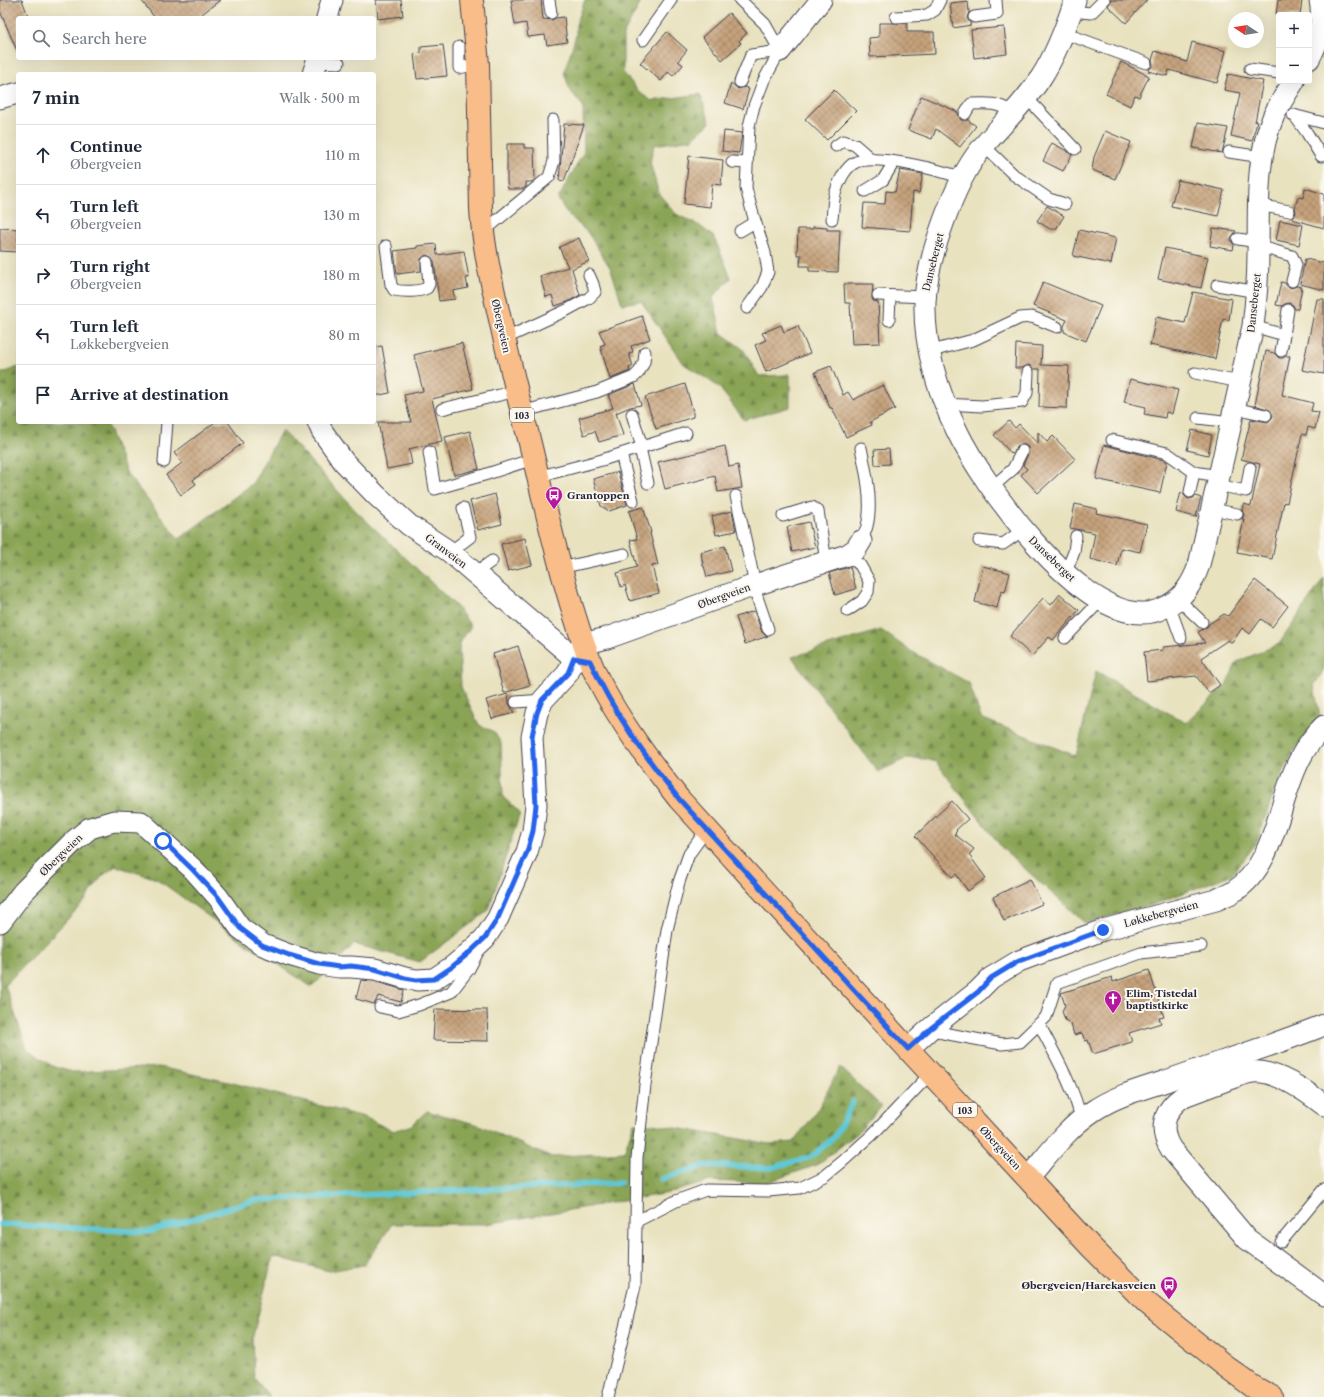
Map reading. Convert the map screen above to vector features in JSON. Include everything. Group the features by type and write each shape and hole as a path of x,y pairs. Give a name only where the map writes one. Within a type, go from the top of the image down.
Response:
{"main road":[{"name":"Øbergveien","path":"472,0 478,64 482,233 487,264 535,468 582,654 598,678 616,712 634,739 679,799 1092,1248 1147,1303 1224,1365 1252,1386 1272,1397"}],"street":[{"path":"328,16 332,0"},
{"path":"780,51 821,0"},
{"path":"1314,49 1320,31 1322,17 1320,0"},
{"name":"Danseberget","path":"1073,6 1064,33 1039,80 984,146 962,178 944,220 933,256 925,297 925,329 928,352 936,381 945,404 957,432 991,488 1023,530 1064,574 1101,600 1118,609 1144,613 1156,611 1174,602 1184,594 1195,578 1253,326 1257,292 1251,242 1258,205 1262,157 1266,140 1285,113 1283,98 1292,84"},
{"path":"0,98 16,94"},
{"name":"Granveien","path":"319,424 322,431 344,462 376,495 409,525 450,552 475,573 582,654"},
{"name":"Øbergveien","path":"0,922 23,892 74,841 90,828 114,821 141,822 193,870 218,897 240,928 262,945 319,964 339,967 351,966 375,969 416,980 434,979 452,967 485,938 498,918 527,852 533,831 536,805 532,736 534,722 542,700 568,673 582,654 607,638 754,585 826,561 854,548"},
{"name":"Løkkebergveien","path":"908,1049 931,1028 978,992 991,978 1019,961 1103,930 1216,900 1233,892 1247,881 1260,863 1267,850 1301,755 1314,736 1324,726"},
{"path":"1028,1178 1081,1119 1110,1101 1134,1091 1291,1038 1324,1025"},
{"path":"1324,1104 1288,1081 1275,1076 1254,1072 1242,1074 1184,1096 1175,1102 1163,1129 1165,1140 1171,1149 1247,1240 1324,1296"}],"lane":[{"path":"550,0 551,13"},
{"path":"643,40 671,0"},
{"path":"740,0 765,24 780,51"},
{"path":"896,17 927,15 935,10 940,0"},
{"path":"974,17 997,14 996,0"},
{"path":"1073,6 1091,13 1104,0"},
{"path":"1064,33 1146,63"},
{"path":"458,47 459,68 478,64"},
{"path":"740,82 751,55 780,51"},
{"path":"747,308 762,287 768,272 765,253 746,188 749,126 754,106 764,80 780,51"},
{"path":"316,65 339,63"},
{"path":"1250,69 1276,73"},
{"path":"1026,96 1075,149"},
{"path":"966,114 972,104 988,103 1001,106 1013,112"},
{"path":"1285,113 1324,123"},
{"path":"1285,113 1307,133 1321,156"},
{"path":"482,233 549,177 554,161 553,120"},
{"path":"836,146 843,141 855,145 871,159"},
{"path":"984,146 1014,174 1049,199 1065,204"},
{"path":"1229,152 1262,157"},
{"path":"832,219 834,195 844,173 856,162 871,159 894,162 951,174 962,178"},
{"path":"732,162 747,163"},
{"path":"865,191 882,180 894,162"},
{"path":"1258,205 1289,211"},
{"path":"740,231 755,222"},
{"path":"1251,242 1292,256 1296,266 1292,281"},
{"path":"386,246 391,286 394,290 423,290 427,288 427,262"},
{"path":"504,339 567,310 589,298 595,292 589,275"},
{"path":"1217,285 1257,292"},
{"path":"878,295 925,297"},
{"path":"889,320 890,296"},
{"path":"1281,351 1288,310"},
{"path":"928,352 973,340 1020,318 1032,317 1057,327"},
{"path":"1253,326 1284,335"},
{"path":"442,409 597,392 634,377 639,372 644,362 645,352"},
{"path":"945,404 982,406 1022,402 1027,393 1028,372"},
{"path":"1195,373 1240,382"},
{"path":"632,414 641,447 648,483"},
{"path":"1198,418 1232,415 1266,415"},
{"path":"164,462 167,424"},
{"path":"429,452 435,489 484,475 621,454 686,433"},
{"path":"1112,440 1168,453 1194,472 1246,491 1250,468"},
{"path":"847,611 862,601 868,592 869,581 860,565 854,548 867,526 869,506 868,479 862,448"},
{"path":"991,488 1013,469 1022,451"},
{"path":"621,454 633,501"},
{"path":"1190,492 1194,472"},
{"path":"736,496 754,585 768,629"},
{"path":"783,516 812,507 818,511 826,561"},
{"path":"450,552 470,537 462,508"},
{"path":"1212,509 1237,514"},
{"path":"979,541 1003,544 1023,530"},
{"path":"1064,574 1074,552 1076,536"},
{"path":"560,568 624,554"},
{"path":"475,573 492,561"},
{"path":"1065,638 1101,600"},
{"path":"1174,602 1202,622"},
{"path":"1174,602 1181,638"},
{"path":"516,702 542,700"},
{"path":"608,1397 635,1286 637,1158 645,1085 667,930 679,882 689,854 706,830"},
{"path":"380,1007 398,1011 419,1005 451,992 469,969 485,938"},
{"path":"931,1028 943,1033 1002,1044 1020,1042 1046,1017 1057,982 1141,953 1201,946"},
{"path":"1039,1024 1056,1055 1078,1106 1081,1119"},
{"path":"637,1221 676,1201 706,1190 768,1191 800,1188 825,1176 872,1135 930,1073"},
{"path":"1281,1242 1324,1190"}],"green space":[{"path":"585,0 642,0 623,35 623,72 640,93 652,101 700,94 710,123 692,139 654,145 650,162 659,194 676,214 700,226 714,237 731,278 713,297 721,333 743,349 759,376 790,375 790,407 744,420 719,387 684,364 641,301 622,304 611,269 588,233 567,213 558,199 584,152 583,106 570,90 564,73 576,35 576,25"},
{"path":"16,368 16,424 107,424 127,474 179,539 252,484 282,430 356,511 457,607 471,626 459,644 461,687 479,725 494,732 501,743 503,797 520,813 488,911 420,962 354,944 312,987 244,942 157,879 116,866 101,877 84,902 5,985 27,1049 54,1067 73,1072 159,1067 229,1082 364,1117 393,1131 412,1125 427,1111 479,1125 550,1157 624,1152 634,1123 653,1124 769,1144 794,1142 817,1111 840,1067 881,1106 859,1132 817,1165 765,1183 710,1181 669,1193 487,1224 392,1224 364,1265 329,1271 273,1256 252,1340 254,1378 270,1397 0,1397 0,374"},
{"path":"1324,578 1324,669 1314,686 1320,716 1293,752 1274,792 1257,842 1233,874 1152,905 1085,923 1003,849 936,762 926,759 907,758 878,772 792,657 881,630 909,650 969,683 981,718 1076,756 1096,671 1186,723 1226,685 1237,662 1279,644"}],"building":[{"path":"0,0 22,0 28,16 16,16 16,48 0,11"},
{"path":"141,0 220,0 200,16 153,16"},
{"path":"376,0 401,0 403,16 378,19"},
{"path":"511,0 541,0 543,19 552,20 564,17 567,42 547,45 545,35 528,37 526,23 515,25"},
{"path":"1111,0 1147,0 1126,23 1108,6"},
{"path":"1278,0 1302,0 1300,12 1276,12"},
{"path":"968,1 969,12 967,18 971,25 953,28 950,3"},
{"path":"729,13 747,33 739,41 741,43 722,60 702,37"},
{"path":"879,23 907,23 907,32 934,32 935,54 870,57 869,38 879,37"},
{"path":"1004,27 1007,54 974,58 971,30"},
{"path":"667,32 687,50 678,61 683,65 673,76 668,72 661,81 640,63"},
{"path":"1192,42 1226,51 1217,83 1169,70 1167,76 1148,71 1153,65 1152,60 1155,51 1187,62"},
{"path":"443,45 447,76 417,79 414,54 421,53 421,47"},
{"path":"1121,62 1149,76 1139,97 1135,95 1130,106 1106,94"},
{"path":"1228,74 1263,81 1255,122 1257,122 1252,141 1231,136 1240,93 1224,90"},
{"path":"731,83 738,89 745,87 749,89 743,109 725,103"},
{"path":"834,90 856,111 827,140 805,119"},
{"path":"921,96 954,110 958,113 961,120 968,120 976,126 960,147 936,129 932,139 908,130"},
{"path":"1198,123 1228,128 1222,153 1193,148"},
{"path":"564,124 584,125 564,181 559,180"},
{"path":"724,131 742,133 739,153 722,151"},
{"path":"1105,131 1131,142 1115,179 1092,170 1094,157"},
{"path":"1052,143 1072,155 1063,171 1043,161"},
{"path":"507,144 524,144 524,148 534,148 535,180 526,182 526,187 523,189 508,189"},
{"path":"689,156 723,160 721,185 712,184 710,207 684,204"},
{"path":"900,170 923,174 919,193 913,192 910,231 862,227 864,203 885,204 886,191 895,192"},
{"path":"1178,180 1224,190 1218,216 1171,206"},
{"path":"1305,188 1324,194 1324,228 1292,219 1296,213 1295,208 1298,197 1303,198"},
{"path":"1047,206 1064,216 1056,229 1050,229 1037,221"},
{"path":"1280,220 1303,225 1299,245 1276,240"},
{"path":"813,227 827,228 827,230 840,230 838,272 809,271 809,266 800,266 801,255 797,255 798,229 813,229"},
{"path":"0,228 16,229 16,252 0,251"},
{"path":"1213,228 1236,231 1231,238 1234,245 1233,250 1210,246"},
{"path":"1079,230 1116,238 1111,264 1073,256"},
{"path":"579,238 589,261 572,269 580,295 555,306 552,295 546,297 540,276 568,267 559,247"},
{"path":"436,244 437,255 464,251 469,278 466,278 468,288 453,291 455,299 439,301 434,261 430,256 426,255 421,259 421,271 397,274 394,251"},
{"path":"1165,248 1208,257 1201,288 1158,279"},
{"path":"1305,259 1324,263 1324,290 1300,284"},
{"path":"1043,282 1101,306 1086,341 1064,332 1064,326 1067,320 1033,306"},
{"path":"1281,282 1285,283 1291,288 1297,286 1302,287 1298,309 1295,309 1293,305 1289,303 1282,306 1276,305"},
{"path":"844,284 873,284 872,298 873,301 878,302 880,343 852,344 850,303 845,303"},
{"path":"1193,292 1232,299 1229,320 1223,319 1215,359 1150,345 1156,317 1185,323"},
{"path":"1317,299 1324,299 1324,374 1302,370"},
{"path":"642,316 650,339 631,346 633,352 629,354 633,366 629,368 630,371 610,379 600,346 605,344 599,331"},
{"path":"781,325 784,332 798,326 810,353 766,372 755,345 766,340 762,333"},
{"path":"462,343 473,389 432,399 442,441 409,449 412,464 387,469 378,422 411,422 404,395 423,391 414,355"},
{"path":"1016,344 1042,346 1041,365 1069,366 1067,408 1039,407 1040,369 1034,369 1029,365 1022,368 1015,368"},
{"path":"382,346 390,393 376,396 376,347"},
{"path":"1266,351 1274,353 1279,358 1290,356 1282,395 1313,403 1311,411 1319,412 1315,429 1308,427 1306,435 1302,434 1287,503 1284,502 1272,559 1237,552 1244,519 1242,519 1244,515 1242,510 1244,504 1251,506 1260,464 1241,459 1251,419 1268,422 1273,416 1270,410 1255,405"},
{"path":"831,366 843,395 848,392 853,400 883,385 895,409 870,422 872,425 846,437 832,408 830,408 815,372"},
{"path":"1130,379 1178,390 1172,414 1166,412 1165,418 1144,414 1146,407 1124,402"},
{"path":"635,384 641,405 630,407 616,413 623,435 599,442 595,431 584,435 579,418 613,408 608,395"},
{"path":"685,384 693,411 693,417 656,429 645,397"},
{"path":"1009,421 1015,428 1019,424 1038,444 1038,432 1047,442 1053,436 1075,459 1038,493 1021,475 1027,469 1023,465 1028,454 1028,447 1025,445 1018,445 1012,454 994,435"},
{"path":"212,424 229,424 243,443 193,480 196,484 181,495 166,475 182,463 174,453"},
{"path":"1192,430 1212,435 1208,455 1187,450"},
{"path":"470,431 479,469 454,475 445,437"},
{"path":"1104,445 1167,462 1160,493 1096,479"},
{"path":"725,446 729,467 738,465 742,488 718,492 715,476 665,489 658,462"},
{"path":"889,449 890,464 875,465 874,450"},
{"path":"618,472 627,505 609,511 601,506 593,479"},
{"path":"1181,492 1188,499 1196,496 1201,498 1196,517 1176,512"},
{"path":"495,494 502,524 478,530 470,501"},
{"path":"1075,504 1097,509 1096,513 1147,524 1140,552 1121,548 1117,566 1090,559 1095,533 1070,528"},
{"path":"643,507 651,532 658,565 652,566 659,593 630,601 625,585 621,587 617,573 637,567 630,540 637,539 629,511"},
{"path":"732,511 736,531 716,535 712,516"},
{"path":"809,522 815,547 792,552 787,527"},
{"path":"525,538 532,565 508,571 501,544"},
{"path":"725,546 731,571 707,577 703,566 701,552"},
{"path":"983,566 1010,573 1005,592 1001,591 997,608 975,602"},
{"path":"850,567 856,589 835,595 829,573"},
{"path":"1255,580 1288,606 1272,627 1261,619 1250,634 1242,628 1232,643 1228,640 1201,658 1220,685 1209,693 1196,676 1147,681 1144,652 1163,650 1163,647 1205,643 1198,632 1224,614 1228,616"},
{"path":"1060,594 1079,610 1053,640 1049,637 1032,656 1010,636 1043,598 1051,605"},
{"path":"754,611 762,632 768,636 745,644 736,617"},
{"path":"518,646 530,685 504,693 493,654"},
{"path":"508,694 509,703 514,713 492,719 486,700"},
{"path":"952,801 968,819 956,830 957,831 954,834 974,849 969,855 986,878 968,891 956,874 952,877 915,836"},
{"path":"1030,879 1042,904 1004,921 993,897"},
{"name":"Elim, Tistedal baptistkirke","path":"1149,970 1164,1017 1159,1018 1161,1023 1129,1033 1132,1042 1093,1054 1088,1040 1085,1041 1082,1033 1074,1035 1071,1024 1065,1020 1062,1011 1065,1005 1061,993 1112,977 1113,982"},
{"path":"361,980 373,981 404,990 401,1002 378,996 374,1004 356,999"},
{"path":"435,1009 487,1010 488,1041 433,1040"}],"waterway":[{"path":"661,1179 706,1165 770,1168 811,1157 835,1136 853,1102"},
{"path":"0,1224 148,1232 255,1200 620,1183"}],"place":[{"name":"Grantoppen","path":"554,510"},
{"name":"Elim, Tistedal baptistkirke","path":"1113,1014"},
{"name":"Øbergveien/Harekasveien","path":"1169,1300"}],"route":[{"path":"163,841 218,897 240,928 262,945 319,964 339,967 351,966 375,969 416,980 434,979 452,967 485,938 498,918 527,852 533,831 536,805 532,736 534,722 542,700 568,673 574,658 590,661 616,712 655,769 679,799 908,1049 931,1028 978,992 991,978 1019,961 1103,930"}]}
